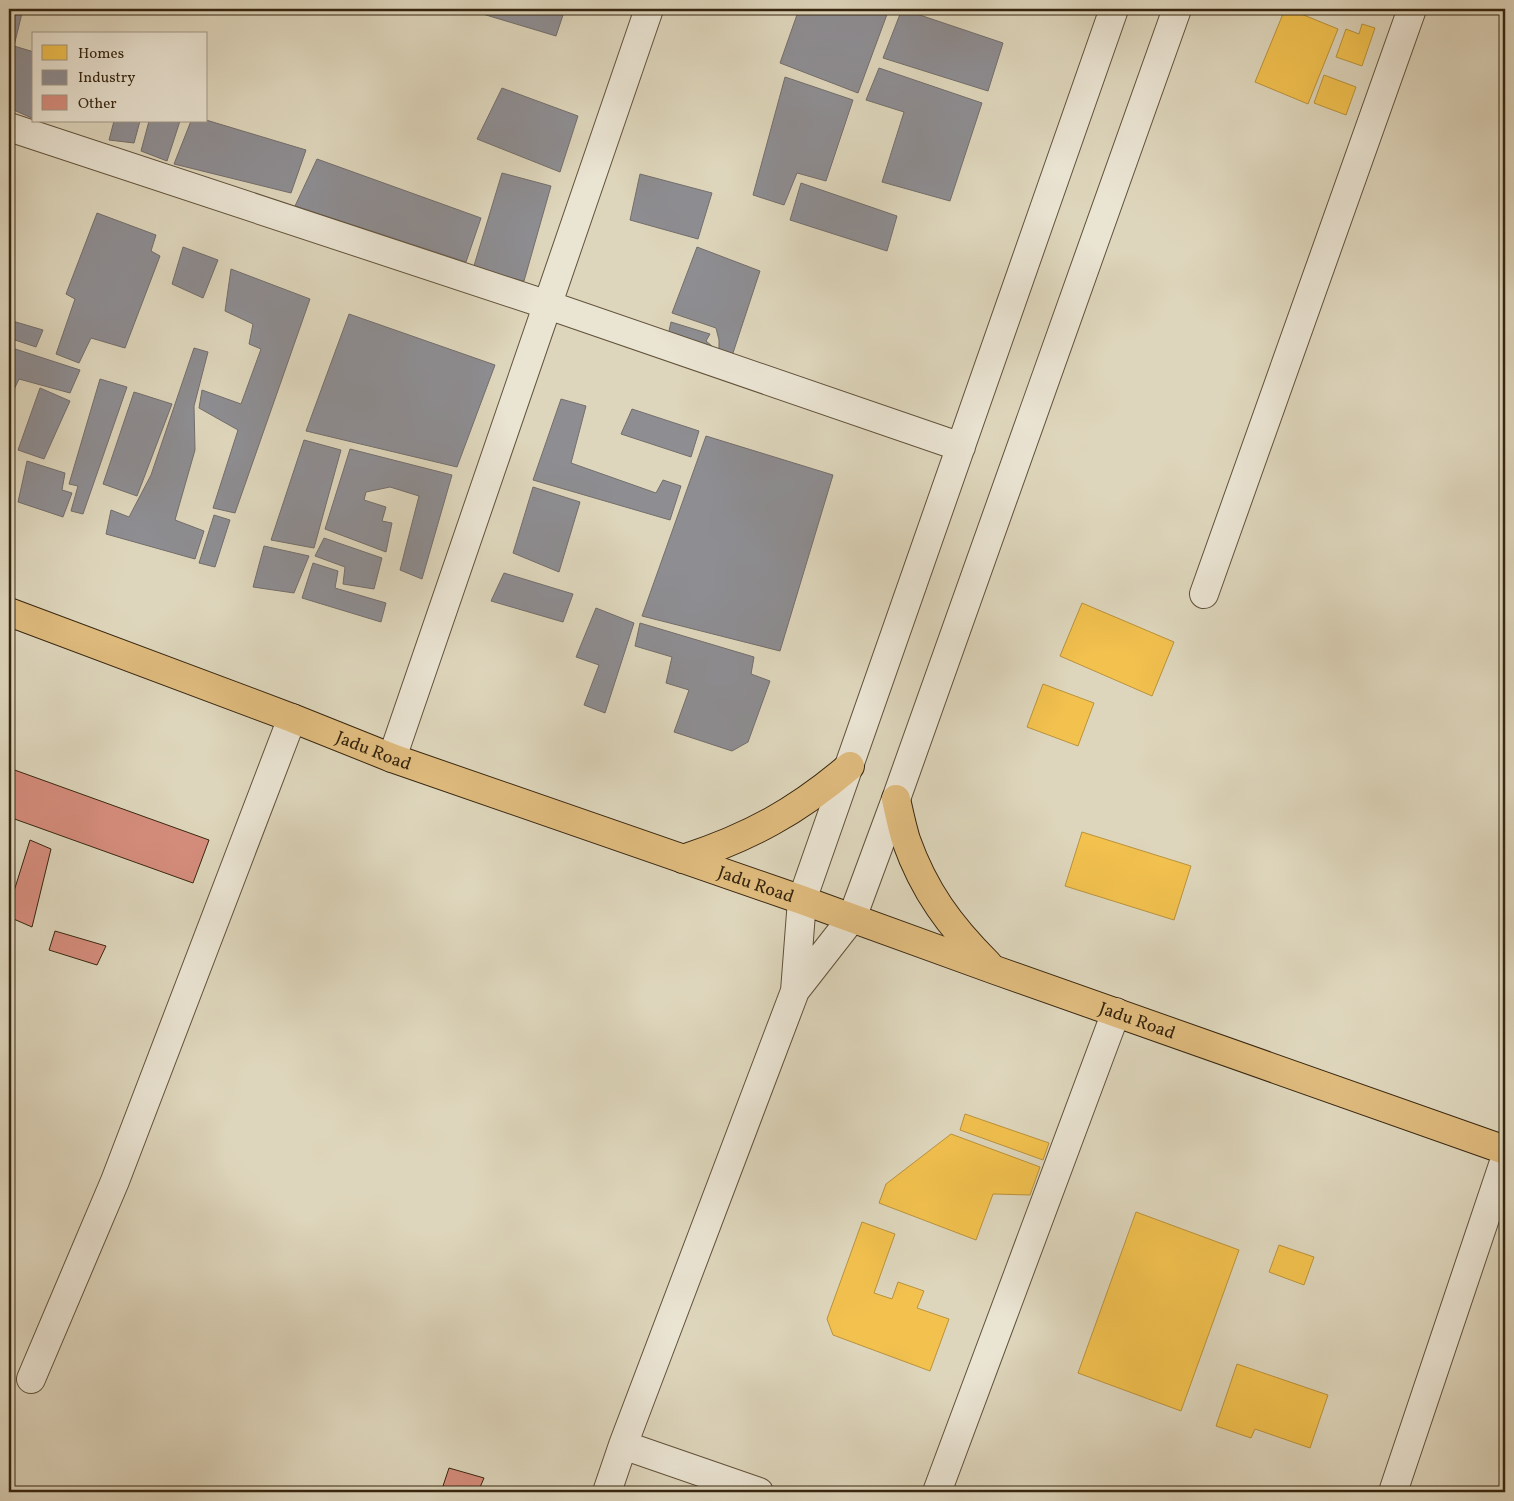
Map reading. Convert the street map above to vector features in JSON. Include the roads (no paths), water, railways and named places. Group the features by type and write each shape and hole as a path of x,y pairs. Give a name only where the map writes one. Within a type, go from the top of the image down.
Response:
{"highway":[{"name":"Jadu Road","path":"9,612 292,718 392,758 802,900 1505,1150"},
{"path":"683,859 728,843 772,822 813,796 850,766"},
{"path":"896,799 906,838 920,876 941,910 966,942 995,970"}],"street":[{"path":"392,758 648,9"},
{"path":"607,1492 623,1445 795,991 802,900 1114,9"},
{"path":"795,991 852,918 1176,9"},
{"path":"1204,594 1412,9"},
{"path":"9,127 548,305 961,447"},
{"path":"31,1379 115,1181 292,718"},
{"path":"937,1492 1116,1012"},
{"path":"1394,1492 1505,1158"},
{"path":"623,1445 759,1492"}]}
